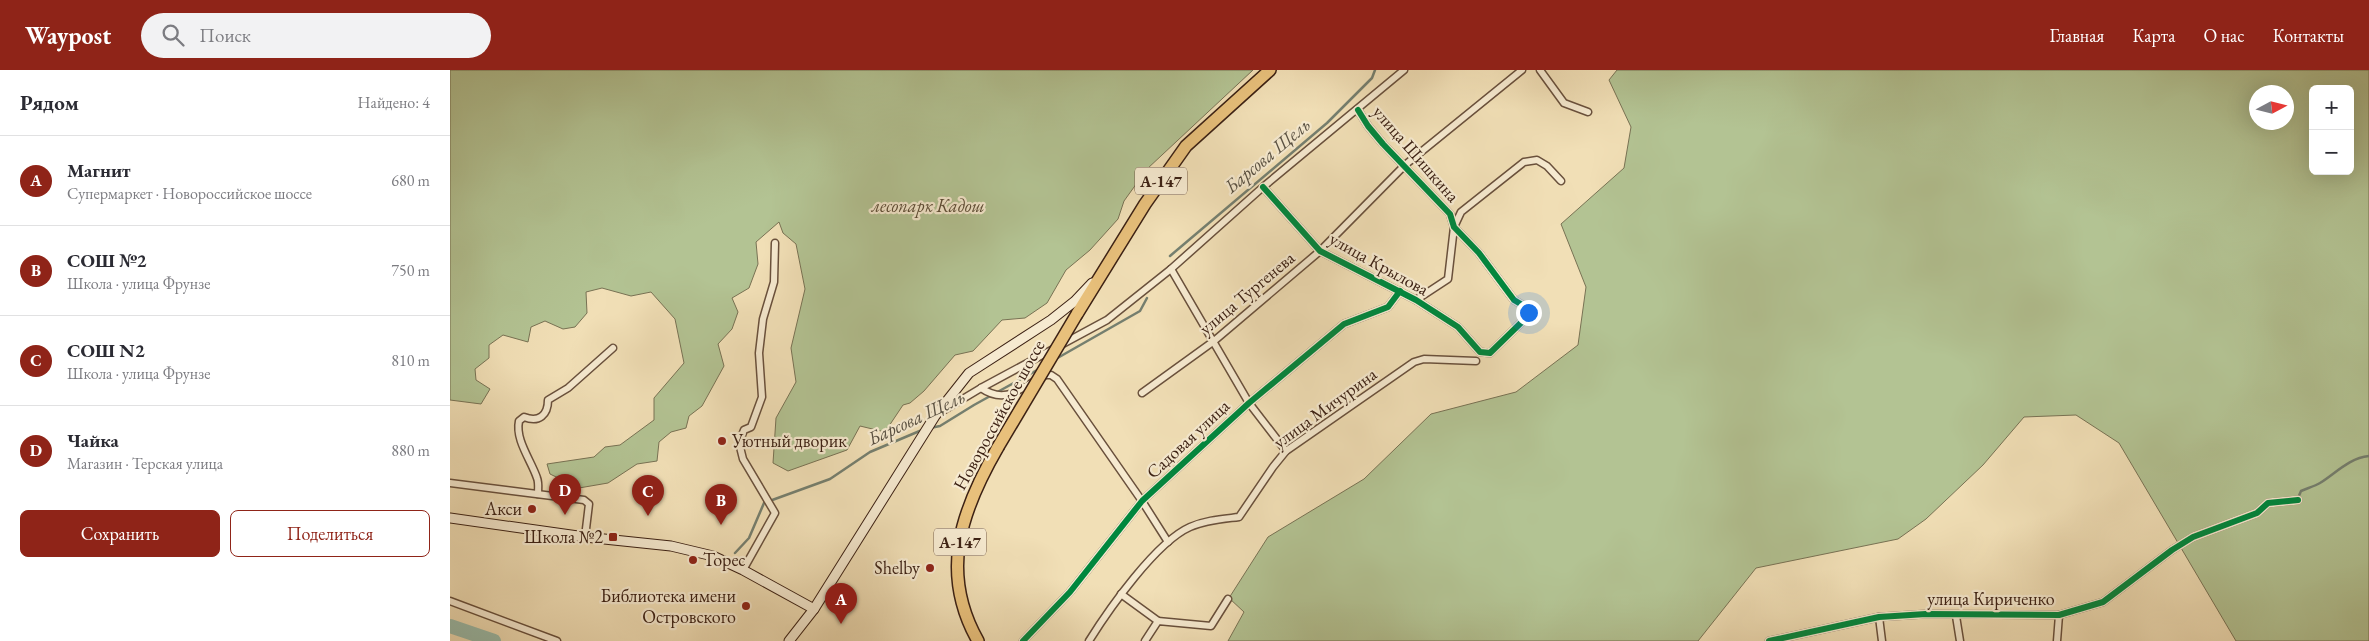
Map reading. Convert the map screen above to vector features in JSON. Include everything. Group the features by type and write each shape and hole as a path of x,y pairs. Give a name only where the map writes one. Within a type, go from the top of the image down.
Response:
{"highway":[{"name":"Новороссийское шоссе","path":"978,641 970,627 961,598 958,550 963,520 972,494 1102,272 1159,183 1186,146 1270,70"}],"main road":[{"name":"Новороссийское шоссе","path":"789,641 814,608 934,418 969,373 1051,320 1075,301 1102,272"},
{"path":"450,518 585,538 671,546 712,556 743,570 814,608"}],"street":[{"path":"934,418 981,388 1107,320 1171,269 1262,187 1358,110 1404,70"},
{"name":"улица Тургенева","path":"1142,393 1214,341 1320,251 1405,165 1522,70"},
{"path":"1540,70 1564,103 1588,112"},
{"name":"улица Шишкина","path":"1358,110 1383,144 1450,214 1454,227 1479,253 1514,300 1524,306 1528,316 1490,353"},
{"path":"1416,300 1448,279 1454,227 1461,212 1524,162 1537,160 1547,166 1560,181"},
{"name":"улица Крылова","path":"1262,187 1320,251 1416,300 1458,328 1480,352 1490,353"},
{"path":"743,570 775,513 743,459 739,443 744,430 751,427 762,397 759,353 763,319 774,282 775,243"},
{"path":"1171,269 1249,403 1286,451"},
{"name":"Садовая улица","path":"1023,641 1070,592 1142,501 1249,403 1344,324 1388,307 1400,291"},
{"path":"538,494 538,480 522,443 518,428 519,421 524,417 532,420 540,418 548,408 548,400 568,388 613,348"},
{"name":"улица Мичурина","path":"1089,641 1121,594 1168,542 1189,527 1239,517 1286,451 1414,362 1424,359 1476,361"},
{"path":"981,388 989,394 1001,396 1010,394 1046,375 1051,375 1057,379 1142,501 1168,542"},
{"path":"450,483 584,500 589,504 585,538"},
{"name":"улица Кириченко","path":"1769,641 1793,639 1879,617 1926,614 1956,616 2059,615 2103,602 2172,550 2193,537 2220,525 2257,513 2268,503 2298,500"},
{"path":"1121,594 1158,622 1211,626 1228,599"},
{"path":"450,601 557,641"},
{"path":"2057,641 2059,615"},
{"path":"1956,616 1960,641"},
{"path":"1879,617 1882,641"},
{"path":"1145,641 1158,622"}],"green space":[{"name":"лесопарк Кадош","path":"450,70 1253,70 1147,169 1124,201 1118,219 1090,250 1066,270 1047,303 1025,318 1002,320 973,351 955,355 924,391 910,403 903,405 885,432 860,426 847,450 788,471 773,463 776,418 796,382 791,348 805,289 796,244 783,233 779,222 756,242 758,264 749,288 732,298 738,312 732,329 718,344 724,366 702,406 689,416 686,428 671,432 659,442 657,461 637,464 608,483 579,488 550,474 547,464 594,457 605,447 620,445 654,420 654,398 684,363 675,319 651,292 631,296 602,288 586,292 587,313 575,327 563,329 545,321 531,327 528,342 503,335 489,345 489,358 475,369 476,380 490,389 481,404 450,400"},
{"path":"1617,70 2369,70 2369,641 2236,641 2119,443 2076,415 2024,417 1983,465 1926,519 1898,539 1756,568 1698,641 1228,641 1244,612 1229,598 1268,537 1364,479 1431,414 1516,392 1578,345 1586,287 1561,224 1624,168 1631,127 1609,80"}],"waterway":[{"name":"Барсова Щель","path":"1170,256 1327,123 1372,78 1375,70"},
{"name":"Барсова Щель","path":"1054,360 1140,311 1147,298"},
{"name":"Барсова Щель","path":"930,428 940,426 1039,369"},
{"name":"Барсова Щель","path":"735,553 749,538 764,503 830,479 870,452 922,430"},
{"path":"2298,498 2301,491 2320,483 2349,463 2369,456"},
{"path":"450,626 494,641"}],"cycle path":[{"path":"1263,187 1320,251 1416,300 1458,327 1480,352 1490,353 1528,316 1524,306 1514,300 1479,253 1454,227 1450,214 1383,144 1358,110"},
{"path":"1023,641 1070,592 1142,501 1249,403 1344,324 1388,307 1400,291"},
{"path":"1769,641 1879,617 1926,614 2059,615 2103,602 2172,550 2193,537 2257,513 2268,503 2298,500"}],"place":[{"name":"Уютный дворик","path":"722,441"},
{"name":"Акси","path":"532,509"},
{"name":"Чайка","path":"565,515"},
{"name":"СОШ N2","path":"648,516"},
{"name":"СОШ №2","path":"721,525"},
{"name":"Школа №2","path":"613,537"},
{"name":"Торес","path":"693,560"},
{"name":"Shelby","path":"930,568"},
{"name":"Библиотека имени Островского","path":"746,606"},
{"name":"Магнит","path":"841,624"}]}
